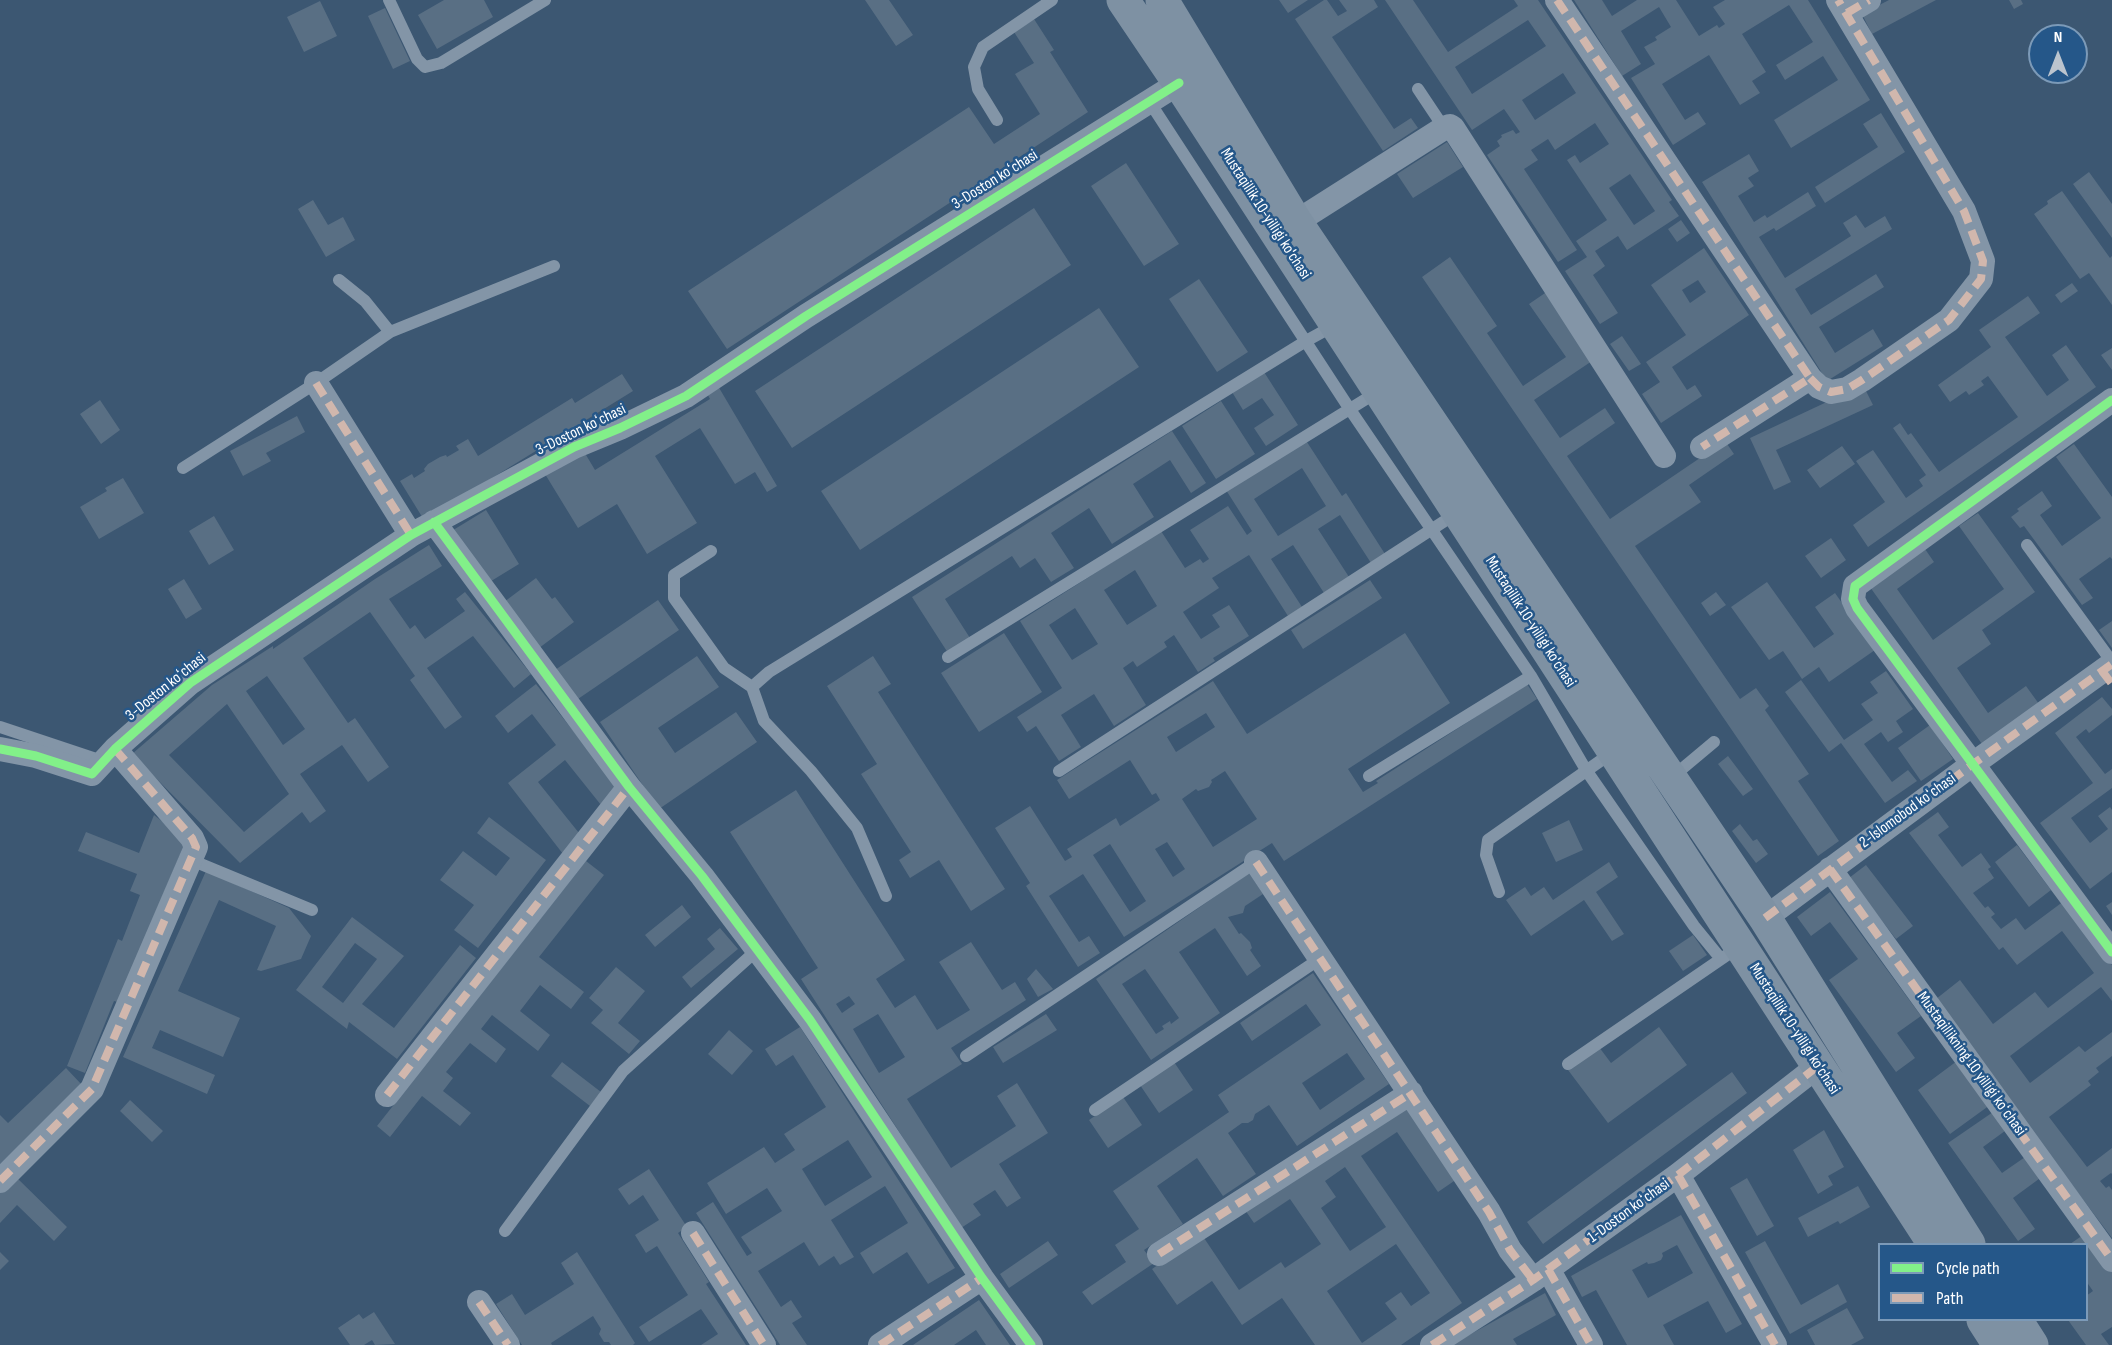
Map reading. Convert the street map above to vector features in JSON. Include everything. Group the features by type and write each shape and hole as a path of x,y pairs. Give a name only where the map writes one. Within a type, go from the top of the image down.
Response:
{"main road":[{"name":"Mustaqillik 10-yilligi ko'chasi","path":"1123,0 1179,82 1614,751 1731,953 1818,1066 1933,1243"},
{"name":"Mustaqillik 10-yilligi ko'chasi","path":"1162,0 1296,222 1765,918 1968,1243"},
{"path":"1984,1321 2000,1345"},
{"path":"2017,1321 2032,1345"}],"street":[{"path":"1557,0 1810,378 1819,387 1831,392 1847,389 1862,380 1948,320 1981,279 1983,261 1964,211 1842,6 1869,0"},
{"name":"3-Doston koʻchasi","path":"0,749 36,756 92,774 190,683 411,535 574,447 686,396 806,316 1179,82"},
{"path":"1296,222 1450,126 1457,133 1664,456"},
{"path":"1702,447 1810,378"},
{"path":"316,383 411,535"},
{"path":"2112,400 1855,586 1852,599 2112,951"},
{"path":"434,522 628,787 702,876 756,951 810,1020 982,1278 1031,1345"},
{"name":"2-Islomobod koʻchasi","path":"1765,918 1973,764 2110,670"},
{"path":"0,1180 92,1089 196,847 192,838 110,755"},
{"path":"387,1095 628,787"},
{"path":"1256,862 1489,1212 1510,1250 1541,1274 1591,1345"},
{"name":"Mustaqillikning 10 yilligi koʻchasi","path":"1830,869 2112,1260"},
{"name":"1-Doston koʻchasi","path":"1432,1345 1541,1274 1678,1175 1818,1066"},
{"path":"1160,1254 1411,1093"},
{"path":"1678,1175 1775,1345"},
{"path":"693,1233 764,1345"},
{"path":"880,1345 982,1278"},
{"path":"479,1302 508,1345"}],"lane":[{"path":"389,0 417,59 425,67 441,63 545,0"},
{"path":"997,120 978,89 974,67 983,47 1052,0"},
{"path":"1418,89 1444,128"},
{"path":"1149,101 1349,408 1531,676 1586,770 1694,926 1731,953 1568,1064"},
{"path":"183,468 316,383 390,332 554,266"},
{"path":"339,280 365,301 390,332"},
{"path":"752,687 769,672 1336,324"},
{"path":"948,657 1380,391"},
{"path":"1059,771 1458,512"},
{"path":"2027,545 2110,670"},
{"path":"711,551 674,574 674,598 724,668 752,687 764,721 811,771 857,828 886,896"},
{"path":"1369,776 1531,676"},
{"path":"0,727 110,755"},
{"path":"1670,778 1714,741"},
{"path":"1499,892 1486,855 1488,840 1614,751"},
{"path":"192,860 312,910"},
{"path":"966,1056 1256,862"},
{"path":"505,1231 623,1071 756,951"},
{"path":"1095,1110 1321,958"}],"building":[{"path":"444,0 484,0 493,17 437,49 418,15"},
{"path":"865,0 889,0 913,35 896,46"},
{"path":"1279,0 1308,0 1288,13"},
{"path":"1327,0 1338,16 1347,11 1339,0 1374,0 1378,7 1332,37 1394,129 1411,118 1418,128 1383,151 1295,19"},
{"path":"1385,0 1413,0 1448,52 1518,6 1514,0 1538,0 1672,200 1669,202 1679,216 1627,250 1618,236 1595,251 1605,266 1593,275 1618,313 1600,324 1565,271 1587,257 1576,241 1607,220 1567,160 1575,155 1580,163 1609,144 1595,123 1555,150 1548,139 1531,150 1538,160 1524,169 1577,250 1558,262 1487,155 1500,146 1497,141 1502,137 1501,135 1513,130 1516,134 1520,132 1504,109 1472,130","holes":["1528,20 1546,46 1472,94 1455,67","1563,73 1576,93 1535,120 1522,100","1630,174 1655,211 1634,225 1609,188"]},
{"path":"1574,0 1602,0 1612,16 1637,0 1676,0 1699,36 1717,25 1719,28 1725,24 1713,7 1725,0 1808,0 1870,100 1791,148 1774,120 1838,80 1823,56 1785,80 1776,65 1813,42 1789,5 1742,34 1766,72 1752,81 1760,93 1740,105 1709,55 1662,84 1685,120 1698,112 1706,124 1673,145 1631,78 1655,64 1644,47 1657,40 1655,37 1671,27 1659,7 1621,31 1641,64 1622,76"},
{"path":"1889,0 1936,0 1872,34 1862,14"},
{"path":"2009,0 2021,0 2023,4 2014,9"},
{"path":"320,1 337,36 304,52 287,17"},
{"path":"385,8 410,61 393,69 368,16"},
{"path":"1034,19 1054,50 1050,52 1088,112 727,349 688,291 969,107 994,144 1040,114 1015,74 1034,63 1014,32"},
{"path":"1881,113 1905,152 1825,203 1815,187 1878,147 1863,124"},
{"path":"1447,142 1463,167 1413,198 1397,174"},
{"path":"1749,154 1759,171 1748,178 1754,186 1738,196 1754,222 1765,215 1767,218 1808,192 1816,206 1776,231 1774,228 1759,237 1785,278 1851,236 1843,223 1856,215 1865,228 1885,216 1892,229 1795,289 1811,315 1876,274 1884,287 1819,327 1835,353 1873,329 1883,346 1827,381 1702,182"},
{"path":"1126,163 1179,244 1144,266 1091,186"},
{"path":"2089,172 2112,204 2112,238 2073,184"},
{"path":"2062,191 2110,258 2112,256 2112,305 2089,273 2080,279 2034,214"},
{"path":"313,200 328,225 343,217 355,240 326,257 298,209"},
{"path":"1034,208 1071,265 792,448 755,391"},
{"path":"1681,220 1690,233 1677,242 1668,229"},
{"path":"1704,248 1749,315 1672,367 1687,390 1695,385 1702,396 1661,423 1642,394 1660,382 1646,362 1686,335 1651,285","holes":["1698,280 1706,292 1690,303 1682,290"]},
{"path":"1450,257 1497,326 1487,333 1523,386 1566,357 1529,304 1548,291 1595,359 1534,400 1560,438 1605,408 1615,423 1567,456 1610,519 1725,441 1734,454 1689,485 1701,502 1635,546 1740,699 1756,688 1769,706 1765,710 1809,774 1798,781 1839,841 1818,856 1422,277"},
{"path":"1199,279 1248,352 1217,372 1169,299"},
{"path":"2072,283 2078,291 2061,303 2055,295"},
{"path":"2028,296 2040,313 2005,337 2047,396 2069,380 2052,355 2066,345 2096,387 1868,547 1853,525 1885,502 1856,461 1873,450 1906,498 1923,486 1919,480 1926,475 1893,428 1900,423 1908,435 1911,433 1939,472 2018,417 1988,376 1981,381 1984,385 1969,395 1966,391 1950,402 1938,385 1991,347 1979,330"},
{"path":"1099,308 1139,367 860,550 821,491"},
{"path":"1622,336 1641,364 1629,371 1610,344"},
{"path":"2112,348 2112,370 2101,355"},
{"path":"1264,372 1298,425 1266,446 1254,428 1274,415 1262,398 1243,410 1232,392"},
{"path":"622,374 633,391 424,520 400,481 412,474 414,478 425,471 428,464 459,450 456,446 468,439 478,456 572,398 575,403"},
{"path":"1863,385 1873,405 1776,450 1791,482 1774,490 1750,438"},
{"path":"718,386 777,486 767,492 755,472 735,484 700,428 655,456 697,523 647,554 617,504 578,528 545,474 583,450 595,470 710,399 707,393"},
{"path":"100,400 120,430 101,444 80,414"},
{"path":"1221,401 1255,454 1216,479 1182,426"},
{"path":"297,416 305,432 266,453 271,461 243,476 230,451"},
{"path":"1172,431 1206,483 1191,493 1170,460 1133,484 1154,517 1112,544 1089,508 1051,533 1074,568 1051,582 1035,558 1020,568 1012,556 945,599 970,638 948,653 912,597"},
{"path":"1305,439 1342,496 1346,493 1385,554 1371,563 1340,515 1318,529 1349,577 1324,593 1293,545 1271,559 1302,607 1288,616 1249,555 1212,578 1219,588 1183,612 1201,639 1220,627 1212,615 1229,605 1249,636 1213,658 1215,661 1198,672 1174,635 1164,642 1167,647 1137,667 1133,661 1123,668 1146,705 1114,726 1094,694 1061,715 1081,747 1059,761 1036,726 1027,732 1017,717 1062,688 1020,621 1161,531 1185,568 1200,559 1203,563 1209,559 1190,530 1228,506 1247,535 1252,531 1226,490","holes":["1302,468 1326,506 1278,536 1254,499","1135,570 1157,606 1127,625 1104,590","1075,608 1098,644 1072,660 1049,625"]},
{"path":"2074,444 2112,497 2112,559 2110,557 2079,579 2093,598 2082,605 2024,526 2020,528 2011,517 2019,511 2017,509 2042,491 2052,506 2040,515 2062,546 2101,518 2056,457"},
{"path":"1842,446 1855,464 1820,488 1807,470"},
{"path":"123,478 144,513 99,539 80,507 107,491 105,488"},
{"path":"486,510 519,564 483,586 450,532"},
{"path":"1978,513 2035,592 1982,630 1991,644 1957,668 1988,713 2026,686 2039,704 1982,744 1870,587 1925,549 1934,562 1897,589 1933,640 2004,589 1959,526"},
{"path":"214,516 234,550 209,565 189,531"},
{"path":"1831,538 1846,560 1821,578 1805,556"},
{"path":"429,545 442,566 389,599 410,629 415,625 425,639 465,611 456,599 465,592 531,674 514,688 473,636 427,668 462,717 445,729 410,680 415,676 370,612 303,658 348,723 355,718 389,767 368,782 342,745 300,774 326,811 310,823 302,812 240,863 132,754 212,685 273,646 273,649","holes":["267,676 305,729 283,745 246,691","227,704 289,794 244,832 169,755"]},
{"path":"536,578 552,599 555,597 574,622 539,648 504,602"},
{"path":"184,579 202,609 186,619 168,589"},
{"path":"1370,580 1382,598 1303,649 1291,630"},
{"path":"1767,582 1814,648 1834,634 1815,607 1835,593 1875,650 1829,682 1819,667 1802,679 1783,651 1769,660 1731,607"},
{"path":"1716,592 1726,605 1710,616 1701,603"},
{"path":"658,600 679,630 575,701 555,670"},
{"path":"2112,621 2112,648 2099,630"},
{"path":"1004,633 1042,692 979,732 941,673"},
{"path":"1405,633 1450,703 1348,769 1363,792 1378,783 1376,781 1527,684 1537,699 1284,861 1272,843 1124,937 1083,874 1049,896 1079,942 1089,936 1100,953 1078,967 1026,886 1030,883 995,828 1030,806 1065,861 1072,857 1067,849 1116,818 1120,826 1160,800 1156,793 1152,795 1130,760 1069,799 1057,780 1213,681 1247,734","holes":["1206,713 1215,727 1176,752 1167,737","1225,771 1257,819 1213,847 1182,799 1196,789 1198,791 1209,787 1211,780","1167,842 1185,869 1173,877 1155,849","1110,844 1146,901 1130,912 1093,855"]},
{"path":"697,656 719,687 658,728 675,753 736,712 757,742 659,809 600,722"},
{"path":"873,656 891,684 878,692 1005,889 971,911 939,860 910,878 899,860 911,852 861,774 877,764 827,686"},
{"path":"1886,671 1913,709 1896,721 1903,732 1888,742 1881,732 1864,744 1892,782 1908,770 1917,781 1885,803 1841,743 1829,752 1785,692 1801,680 1844,740 1873,720 1861,704 1878,693 1870,682"},
{"path":"536,684 617,786 601,805 565,760 538,782 579,833 563,854 508,783 556,745 532,714 508,733 495,716"},
{"path":"2102,697 2112,709 2112,715 2089,733 2086,729 2076,737 2105,774 2112,769 2112,788 2071,818 2090,843 2108,829 2098,816 2110,807 2112,810 2112,872 2090,889 2040,823 2093,783 2055,733"},
{"path":"1930,725 1953,759 1921,781 1898,748"},
{"path":"1728,756 1753,789 1743,796 1718,764"},
{"path":"796,790 905,960 876,979 895,1008 915,995 937,1030 970,1010 939,962 971,942 1002,990 1015,982 1026,1000 951,1048 962,1064 907,1099 951,1168 1016,1126 997,1096 1017,1083 1048,1133 999,1164 1021,1198 1007,1207 995,1190 973,1204 981,1215 961,1228 801,979 818,968 730,832","holes":["849,996 855,1004 842,1013 836,1004","878,1014 905,1057 879,1073 853,1029"]},
{"path":"1938,812 1949,827 1938,835 1962,867 1981,853 1991,867 1988,869 1994,878 1973,893 1985,908 1988,906 1995,914 1991,917 2001,929 2016,918 2025,930 2064,901 2112,965 2112,1001 2101,987 2010,1056 2030,1083 2079,1046 2085,1052 2112,1032 2112,1056 2096,1068 2099,1072 2088,1081 2091,1085 2049,1117 2087,1167 2112,1148 2112,1174 2100,1181 2106,1188 2109,1186 2112,1190 2112,1238 1936,999 1960,980 1993,1024 2035,992 2048,1008 2094,973 2062,931 2017,965 2003,947 1999,950 1909,833"},
{"path":"154,815 186,840 118,1002 114,1001 85,1073 67,1066 118,939 122,941 140,895 130,891 137,874 78,851 86,832 139,853"},
{"path":"489,817 546,860 478,948 454,930 474,905 440,880 463,851 496,876 510,858 477,833"},
{"path":"1569,820 1583,850 1556,862 1542,833"},
{"path":"1740,824 1753,841 1757,839 1768,854 1756,863 1732,831"},
{"path":"2017,845 2051,890 2029,907 1995,862"},
{"path":"586,861 604,875 539,957 584,992 571,1009 540,985 520,1011 550,1035 538,1051 492,1015 481,1029 506,1049 496,1063 470,1043 446,1072 453,1078 443,1091 471,1113 460,1126 422,1096 390,1137 377,1126"},
{"path":"1609,862 1618,877 1596,892 1624,934 1612,941 1584,900 1531,936 1506,900 1525,887 1531,896 1544,887 1553,900"},
{"path":"1866,865 1913,926 1896,939 1849,878"},
{"path":"206,871 289,908 311,936 301,959 261,971 257,970 276,926 219,900 178,991 240,1018 223,1057 160,1030 152,1048 215,1075 207,1094 123,1057"},
{"path":"1249,873 1263,894 1245,906 1243,913 1228,917 1239,934 1241,933 1250,942 1252,948 1250,950 1261,966 1247,976 1215,928 1179,952 1220,1013 1151,1060 1096,979","holes":["1145,969 1179,1018 1171,1024 1170,1021 1162,1026 1164,1029 1156,1034 1122,984"]},
{"path":"1830,892 1921,1016 1897,1033 1915,1058 1896,1072 1829,980 1858,959 1830,922 1811,936 1797,917"},
{"path":"2112,902 2112,915 2106,906"},
{"path":"682,905 691,917 655,947 645,935"},
{"path":"352,917 404,956 362,1004 394,1028 460,945 476,958 397,1059 349,1022 347,1029 296,990","holes":["355,943 377,959 343,1003 322,987"]},
{"path":"720,928 738,949 691,988 682,977 715,949 707,939"},
{"path":"1693,935 1707,955 1683,971 1669,951"},
{"path":"616,967 645,991 618,1023 640,1041 629,1054 591,1023 603,1010 589,998"},
{"path":"1036,969 1053,989 1038,997 1027,979"},
{"path":"1313,973 1389,1084 1297,1146 1269,1105 1255,1114 1253,1120 1242,1123 1228,1133 1256,1174 1223,1196 1197,1158 1157,1186 1183,1224 1144,1250 1154,1263 1092,1305 1082,1292 1126,1262 1115,1245 1139,1229 1113,1191 1229,1112 1218,1095 1321,1025 1306,1004 1252,1041 1240,1023","holes":["1347,1053 1365,1079 1320,1110 1302,1083"]},
{"path":"1046,1014 1057,1030 1003,1063 993,1047"},
{"path":"800,1027 955,1268 928,1284 907,1252 873,1274 860,1253 908,1223 885,1186 831,1220 854,1257 840,1265 834,1256 819,1266 804,1242 758,1271 781,1307 791,1300 802,1317 792,1323 807,1345 780,1345 696,1213 713,1202 747,1256 752,1253 741,1237 782,1211 767,1188 726,1214 707,1183 764,1147 775,1163 795,1150 784,1134 826,1107 793,1055 776,1066 765,1049","holes":["848,1140 872,1177 825,1206 802,1169"]},
{"path":"1659,1027 1687,1065 1608,1123 1568,1070 1599,1047 1611,1063"},
{"path":"729,1030 753,1051 732,1075 708,1054"},
{"path":"1957,1061 1990,1105 1950,1134 1918,1090"},
{"path":"562,1062 601,1092 590,1106 551,1076"},
{"path":"1174,1062 1193,1090 1159,1113 1140,1085"},
{"path":"66,1068 82,1085 0,1164 0,1115 8,1123"},
{"path":"1732,1072 1747,1093 1543,1244 1527,1222"},
{"path":"1123,1097 1142,1125 1108,1148 1089,1120"},
{"path":"1402,1099 1457,1179 1438,1192 1397,1132 1361,1156 1462,1303 1401,1345 1315,1345 1282,1298 1242,1325 1212,1281 1177,1305 1152,1269 1202,1235 1239,1290 1281,1262 1285,1268 1321,1244 1290,1199 1254,1223 1243,1207","holes":["1345,1167 1386,1227 1350,1251 1321,1208 1336,1197 1325,1181","1396,1244 1430,1293 1411,1306 1401,1292 1385,1303 1397,1319 1362,1343 1327,1291"]},
{"path":"130,1100 163,1131 152,1142 120,1111"},
{"path":"1996,1110 2009,1128 1983,1147 2002,1173 2028,1155 2043,1176 2013,1198 2035,1229 2018,1241 1948,1143"},
{"path":"1824,1130 1844,1167 1828,1176 1833,1185 1818,1194 1793,1150"},
{"path":"649,1169 687,1227 678,1233 709,1282 706,1284 746,1345 701,1345 718,1334 701,1309 649,1342 639,1327 688,1295 657,1246 646,1253 635,1235 659,1220 643,1195 629,1205 618,1189"},
{"path":"15,1176 67,1227 54,1241 17,1205 0,1223 0,1191"},
{"path":"1747,1178 1774,1226 1757,1236 1730,1188"},
{"path":"1858,1186 1870,1207 1840,1224 1838,1221 1808,1237 1798,1218"},
{"path":"1681,1215 1742,1324 1726,1333 1708,1301 1663,1325 1674,1345 1627,1345 1596,1290 1582,1297 1571,1276","holes":["1677,1245 1693,1273 1648,1298 1632,1270 1647,1262 1648,1264 1661,1260 1662,1253"]},
{"path":"2086,1233 2112,1270 2112,1327 2101,1334 2109,1345 2086,1345 2069,1321 2088,1321 2088,1295 2093,1291 2088,1284 2088,1243 2071,1243"},
{"path":"1048,1241 1058,1255 1009,1288 1000,1274"},
{"path":"1765,1241 1801,1305 1838,1284 1847,1302 1790,1334 1745,1252"},
{"path":"0,1252 9,1261 0,1270"},
{"path":"577,1252 635,1343 633,1345 611,1345 609,1342 604,1342 599,1334 601,1329 593,1316 551,1343 552,1345 522,1345 496,1304 512,1294 525,1315 574,1284 561,1263"},
{"path":"1545,1293 1556,1315 1513,1339 1517,1345 1451,1345"},
{"path":"979,1300 1010,1345 986,1345 976,1330 954,1345 913,1345"},
{"path":"1847,1308 1864,1338 1851,1345 1815,1345 1807,1330"},
{"path":"374,1312 395,1344 375,1345 372,1340 364,1345 350,1345 338,1328 359,1314 363,1319"}],"marked path":[{"path":"1557,0 1810,378 1702,447"},
{"path":"1810,378 1819,387 1831,392 1847,389 1862,380 1949,320 1981,279 1983,261 1964,211 1838,0"},
{"path":"1847,13 1869,0"},
{"path":"316,383 411,535"},
{"path":"1765,918 2112,664"},
{"path":"2102,671 2112,684"},
{"path":"0,1181 92,1089 196,847 192,838 115,749"},
{"path":"387,1095 629,787"},
{"path":"1256,862 1489,1212 1510,1250 1533,1280"},
{"path":"1830,869 2112,1260"},
{"path":"1432,1345 1533,1280 1678,1175 1818,1066"},
{"path":"1159,1254 1411,1093"},
{"path":"1678,1175 1775,1345"},
{"path":"693,1233 764,1345"},
{"path":"1548,1269 1591,1345"},
{"path":"880,1345 982,1278"},
{"path":"479,1302 508,1345"}],"cycle path":[{"path":"0,749 36,756 92,774 115,749 190,683 411,535 574,447 686,396 806,316 1179,83"},
{"path":"2112,400 1855,586 1853,599 1857,608 2112,952"},
{"path":"434,522 629,787 702,876 810,1020 982,1278 1031,1345"}]}
